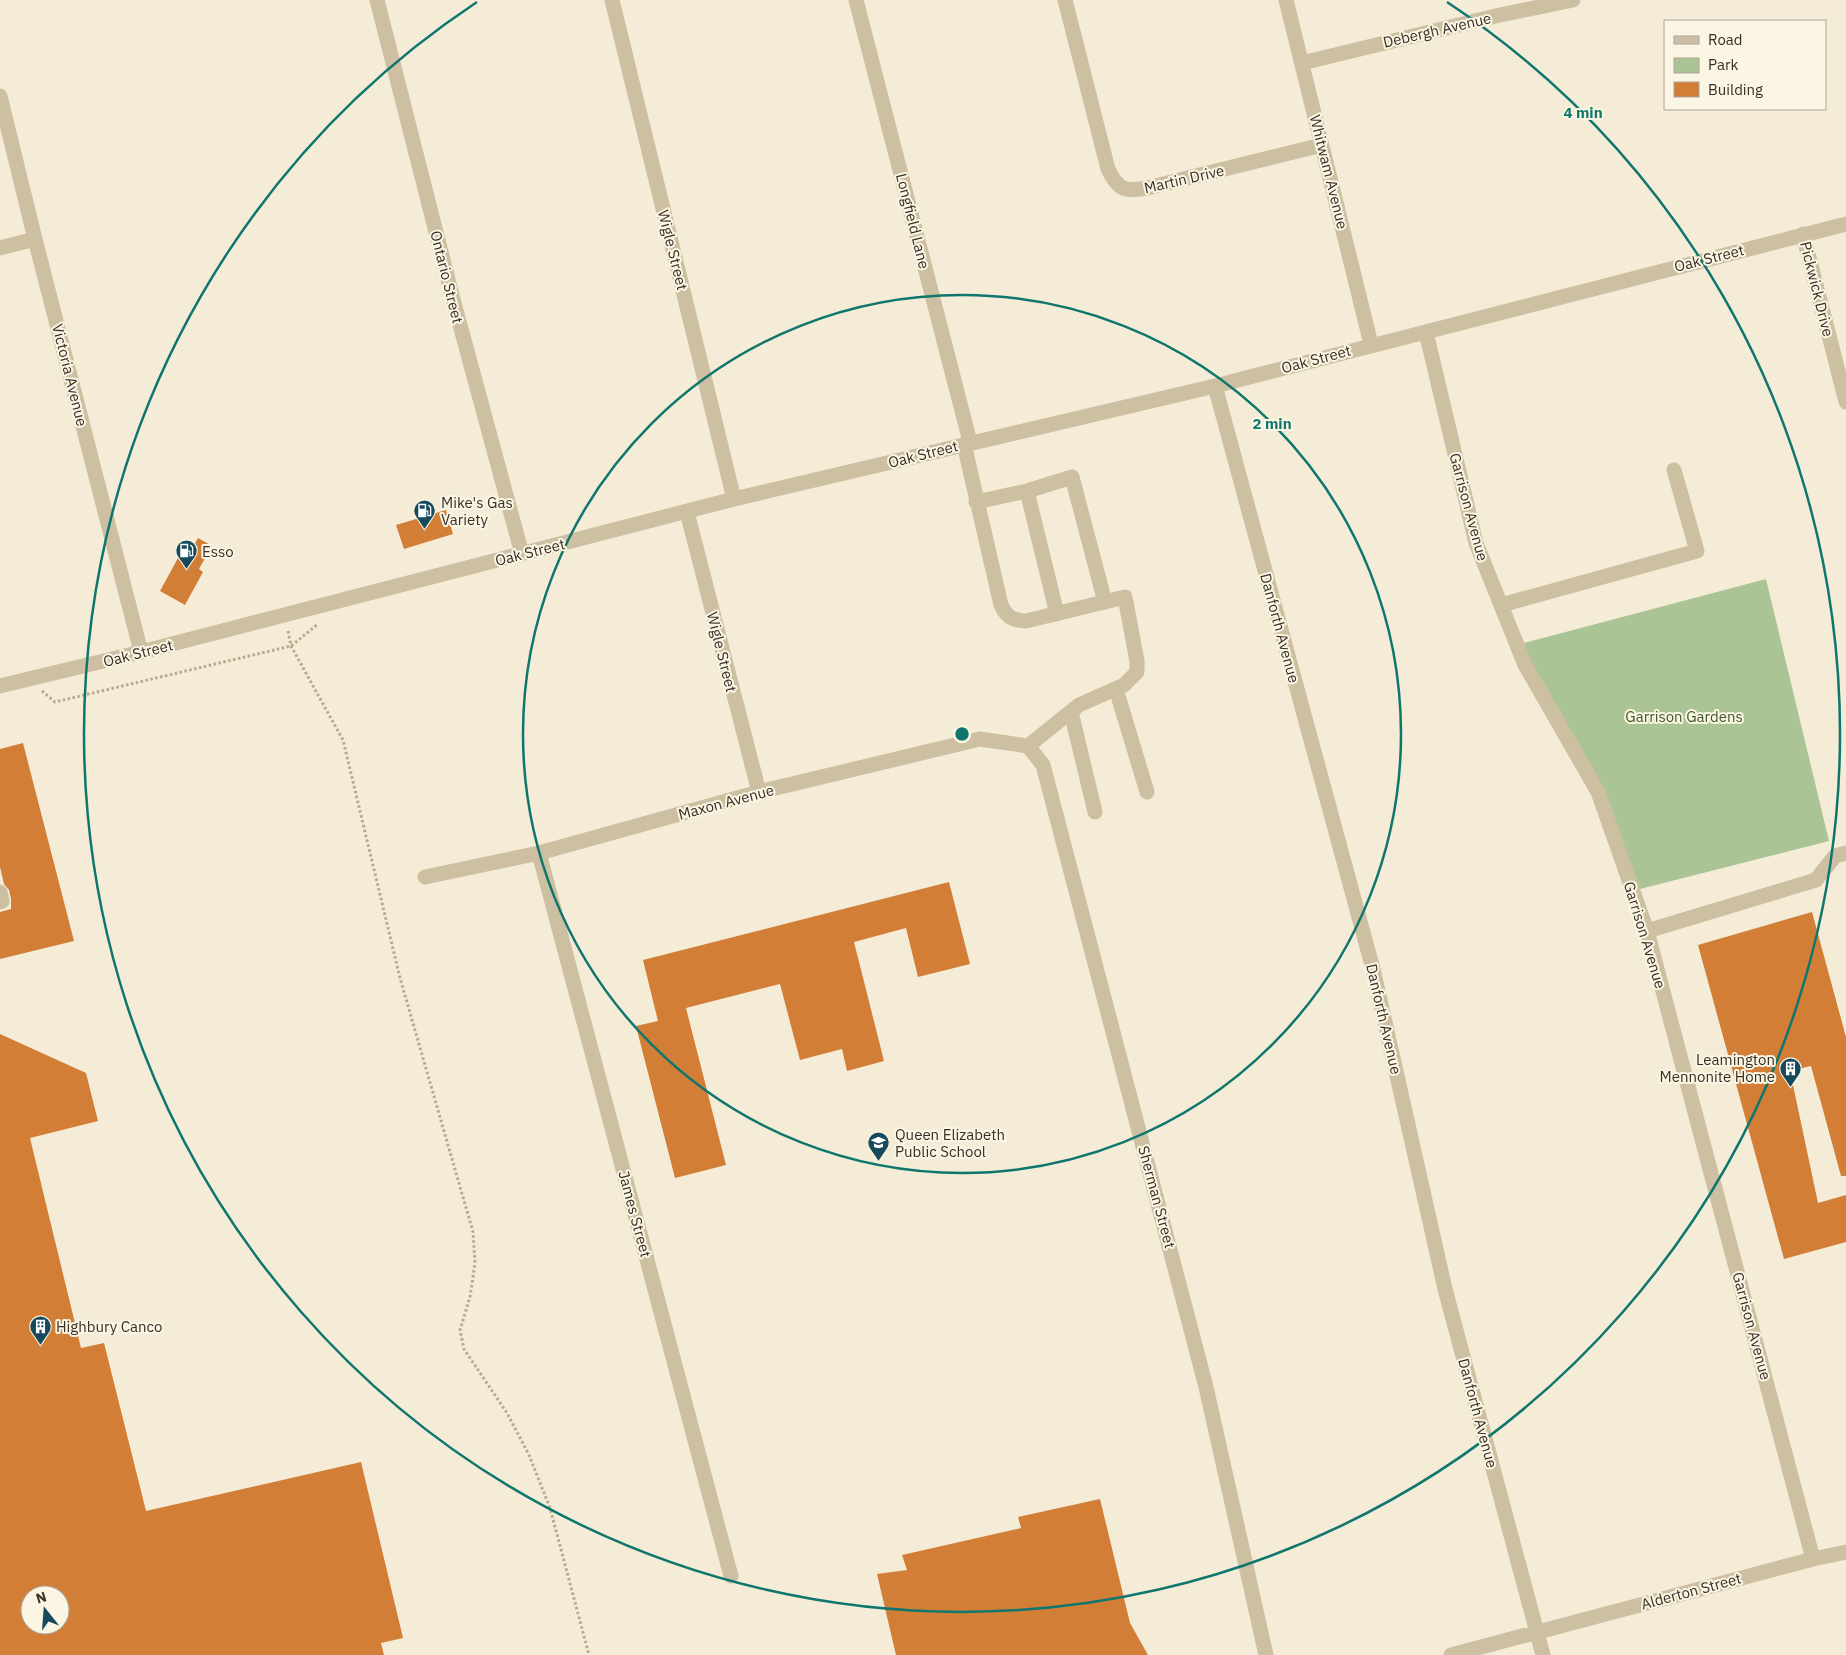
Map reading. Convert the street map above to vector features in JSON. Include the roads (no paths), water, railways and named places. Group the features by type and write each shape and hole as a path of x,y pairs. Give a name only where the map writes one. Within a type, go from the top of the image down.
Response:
{"street":[{"name":"Ontario Street","path":"377,0 453,299 522,554"},
{"name":"Wigle Street","path":"612,0 734,499"},
{"name":"Longfield Lane","path":"856,0 967,443 976,502 1001,605 1006,615 1013,620 1026,621 1057,614"},
{"name":"Martin Drive","path":"1065,0 1108,169 1113,180 1121,188 1132,190 1147,188 1322,145"},
{"name":"Whitwam Avenue","path":"1286,0 1371,344"},
{"name":"Debergh Avenue","path":"1302,62 1573,0"},
{"name":"Victoria Avenue","path":"0,96 141,652"},
{"name":"Oak Street","path":"0,686 141,652 734,499 1215,386 1371,344 1426,332 1846,224"},
{"name":"Pickwick Drive","path":"1803,234 1846,402"},
{"path":"0,248 35,239"},
{"name":"Garrison Avenue","path":"1426,332 1476,543 1525,665 1598,792 1647,931 1813,1559"},
{"name":"Danforth Avenue","path":"1215,386 1373,969 1445,1289 1543,1655"},
{"path":"1501,605 1697,551 1674,470"},
{"path":"976,502 1027,491 1072,477 1105,602"},
{"path":"1027,491 1057,614 1125,597 1138,672 1124,685 1080,704 1028,746"},
{"name":"Wigle Street","path":"686,512 759,792"},
{"path":"1116,688 1147,792"},
{"path":"1071,712 1095,812"},
{"name":"Maxon Avenue","path":"425,877 539,853 759,792 980,739 1028,746"},
{"name":"Sherman Street","path":"1028,746 1043,765 1078,894 1206,1387 1266,1655"},
{"name":"James Street","path":"539,853 731,1576"},
{"path":"1647,931 1816,880 1835,856 1846,853"},
{"path":"0,892 2,901 0,902"},
{"name":"Alderton Street","path":"1537,1631 1846,1552"},
{"path":"1451,1655 1537,1631"}],"place":[{"name":"Mike's Gas Variety","path":"425,530"},
{"name":"Esso","path":"186,570"},
{"name":"Leamington Mennonite Home","path":"1791,1087"},
{"name":"Queen Elizabeth Public School","path":"879,1162"},
{"name":"Highbury Canco","path":"40,1345"}],"park label":[{"name":"Garrison Gardens","path":"1684,716"}]}
